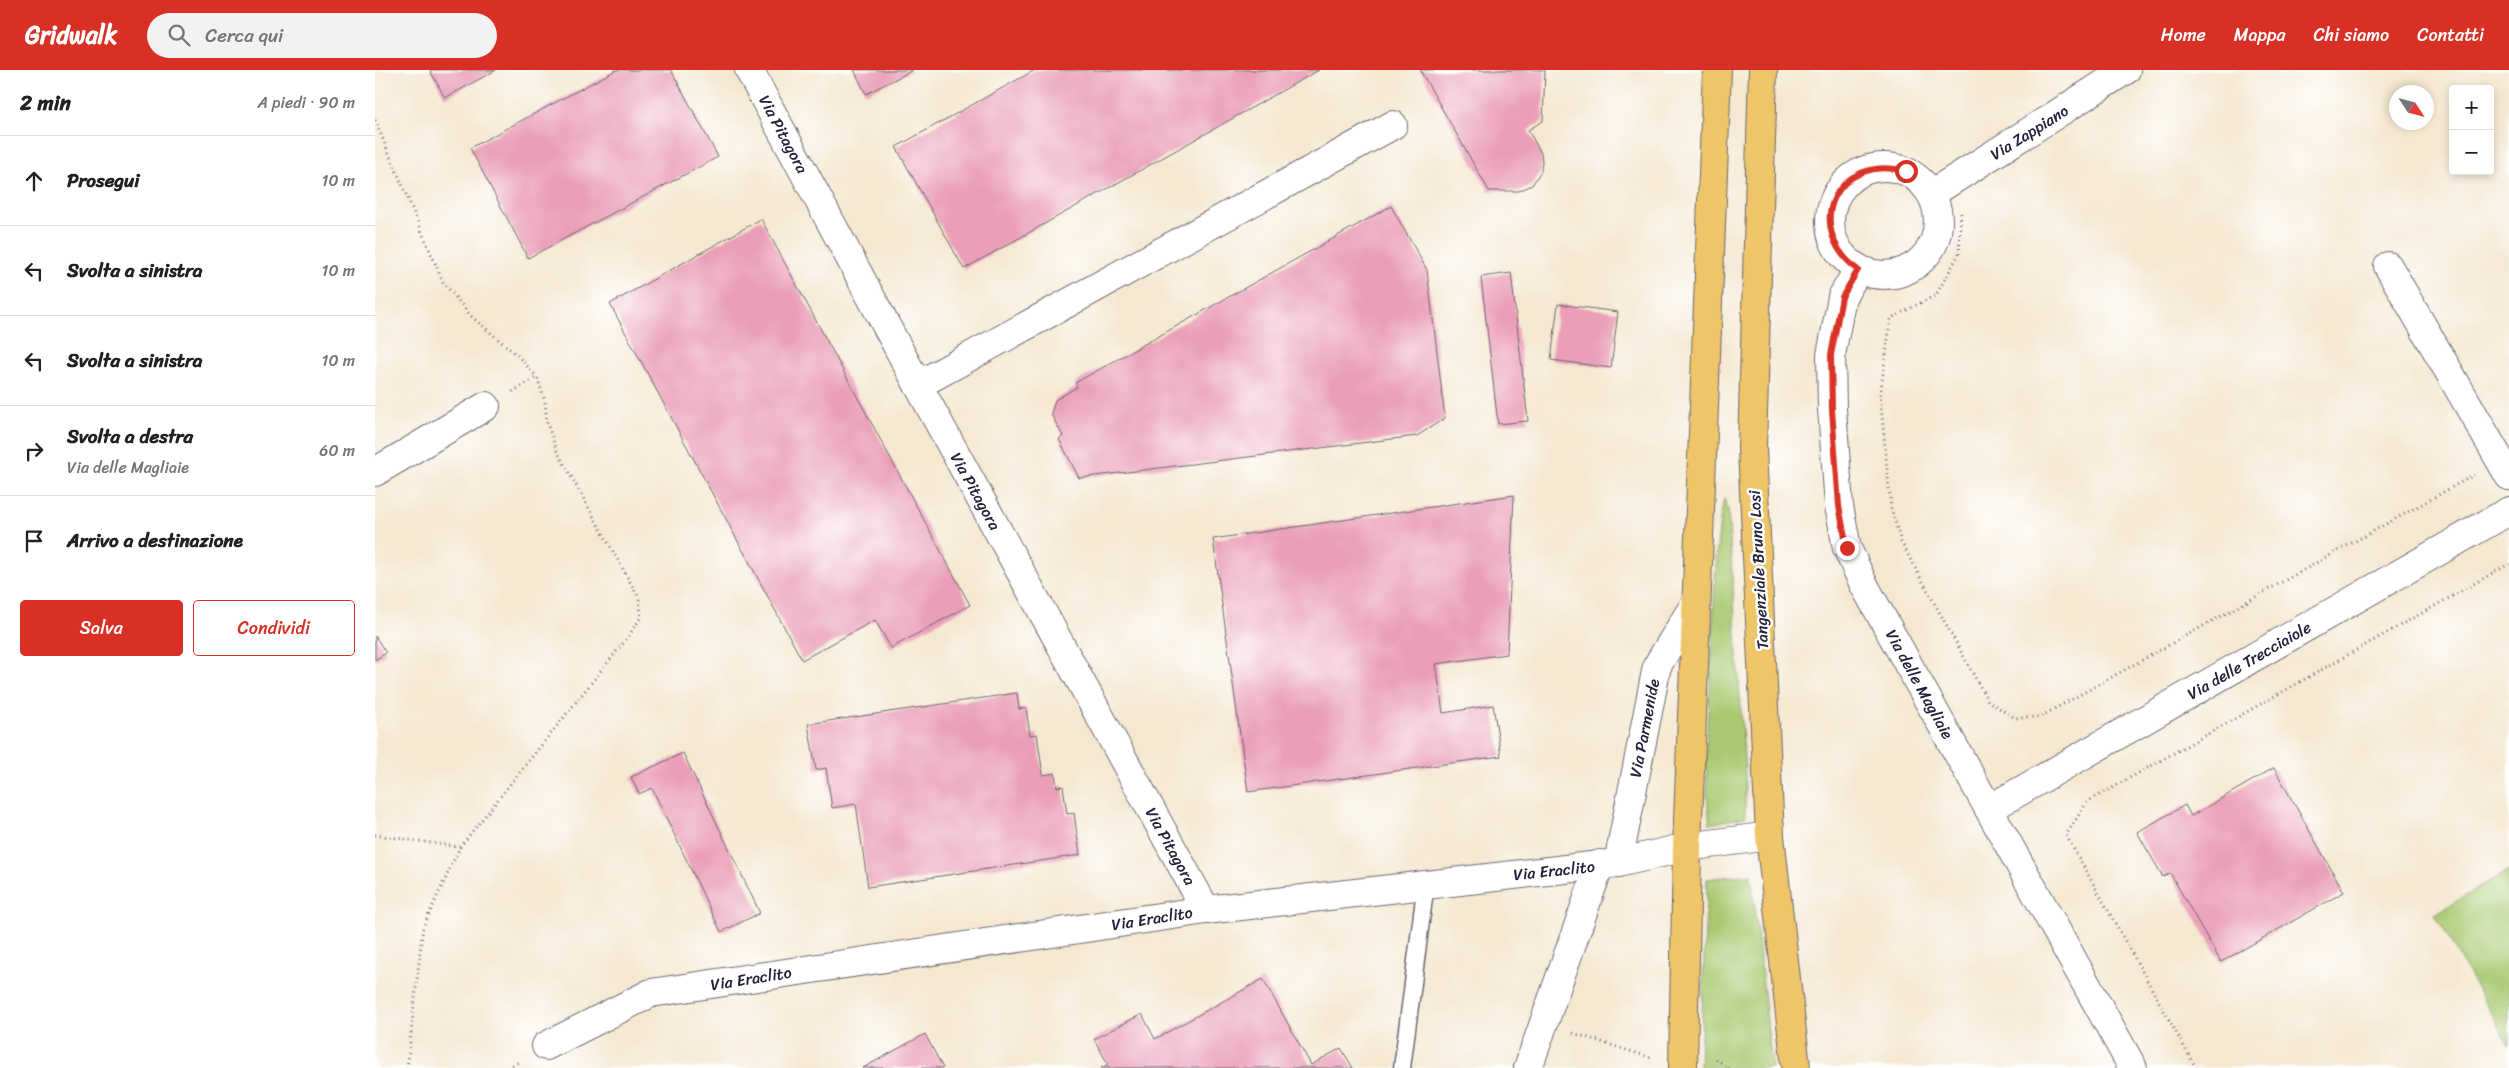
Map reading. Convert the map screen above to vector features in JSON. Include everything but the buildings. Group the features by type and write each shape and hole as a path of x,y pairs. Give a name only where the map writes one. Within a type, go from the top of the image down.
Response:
{"main road":[{"path":"1683,1063 1687,848 1717,70"},
{"name":"Tangenziale Bruno Losi","path":"1763,70 1752,448 1770,836 1795,1068"}],"street":[{"name":"Via Pitagora","path":"749,70 918,385 1205,910"},
{"name":"Via Zappiano","path":"1931,194 2126,70"},
{"path":"918,385 1393,125"},
{"path":"1889,167 1906,171 1921,180 1931,194 1938,210 1938,227 1933,245 1924,259 1909,270 1893,276 1875,276 1858,270 1840,253 1830,230 1830,214 1834,198 1843,184 1865,171 1889,167"},
{"path":"2388,266 2505,468"},
{"name":"Via delle Magliaie","path":"1858,270 1842,297 1831,355 1832,410 1839,506 1847,548 1864,585 2133,1068"},
{"path":"375,472 487,406"},
{"name":"Via delle Trecciaiole","path":"1989,809 2509,511"},
{"name":"Via Parmenide","path":"1528,1068 1544,1023 1609,864 1657,666 1696,602"},
{"name":"Via Eraclito","path":"546,1046 651,993 1205,910 1427,883 1609,864 1687,848 1770,836"}],"lane":[{"path":"1402,1068 1427,883"}],"path":[{"path":"375,120 443,282 471,316 518,356 537,377 545,401 547,424 557,451 639,598 641,618 460,847 423,927 407,1068"},
{"path":"1961,211 1959,254 1936,295 1891,318 1880,395 1891,508 1901,542 1988,701 2015,718 2040,717 2505,468"},
{"path":"487,406 537,377"},
{"path":"2196,1068 2066,835 2087,802 2509,564"},
{"path":"375,835 460,847"},
{"path":"1544,1023 1648,1058 1683,1063 1712,1057 1729,1068"}],"green space":[{"path":"1724,498 1728,510 1745,774 1745,817 1710,824 1707,781 1707,736 1717,554"},
{"path":"2509,870 2509,1045 2435,914"},
{"path":"1751,874 1772,1068 1700,1068 1707,879"}],"route":[{"path":"1847,548 1839,506 1832,410 1831,355 1842,297 1858,270 1845,260 1835,246 1830,230 1830,214 1834,198 1843,184 1857,174 1873,168 1889,167 1906,171"}]}
